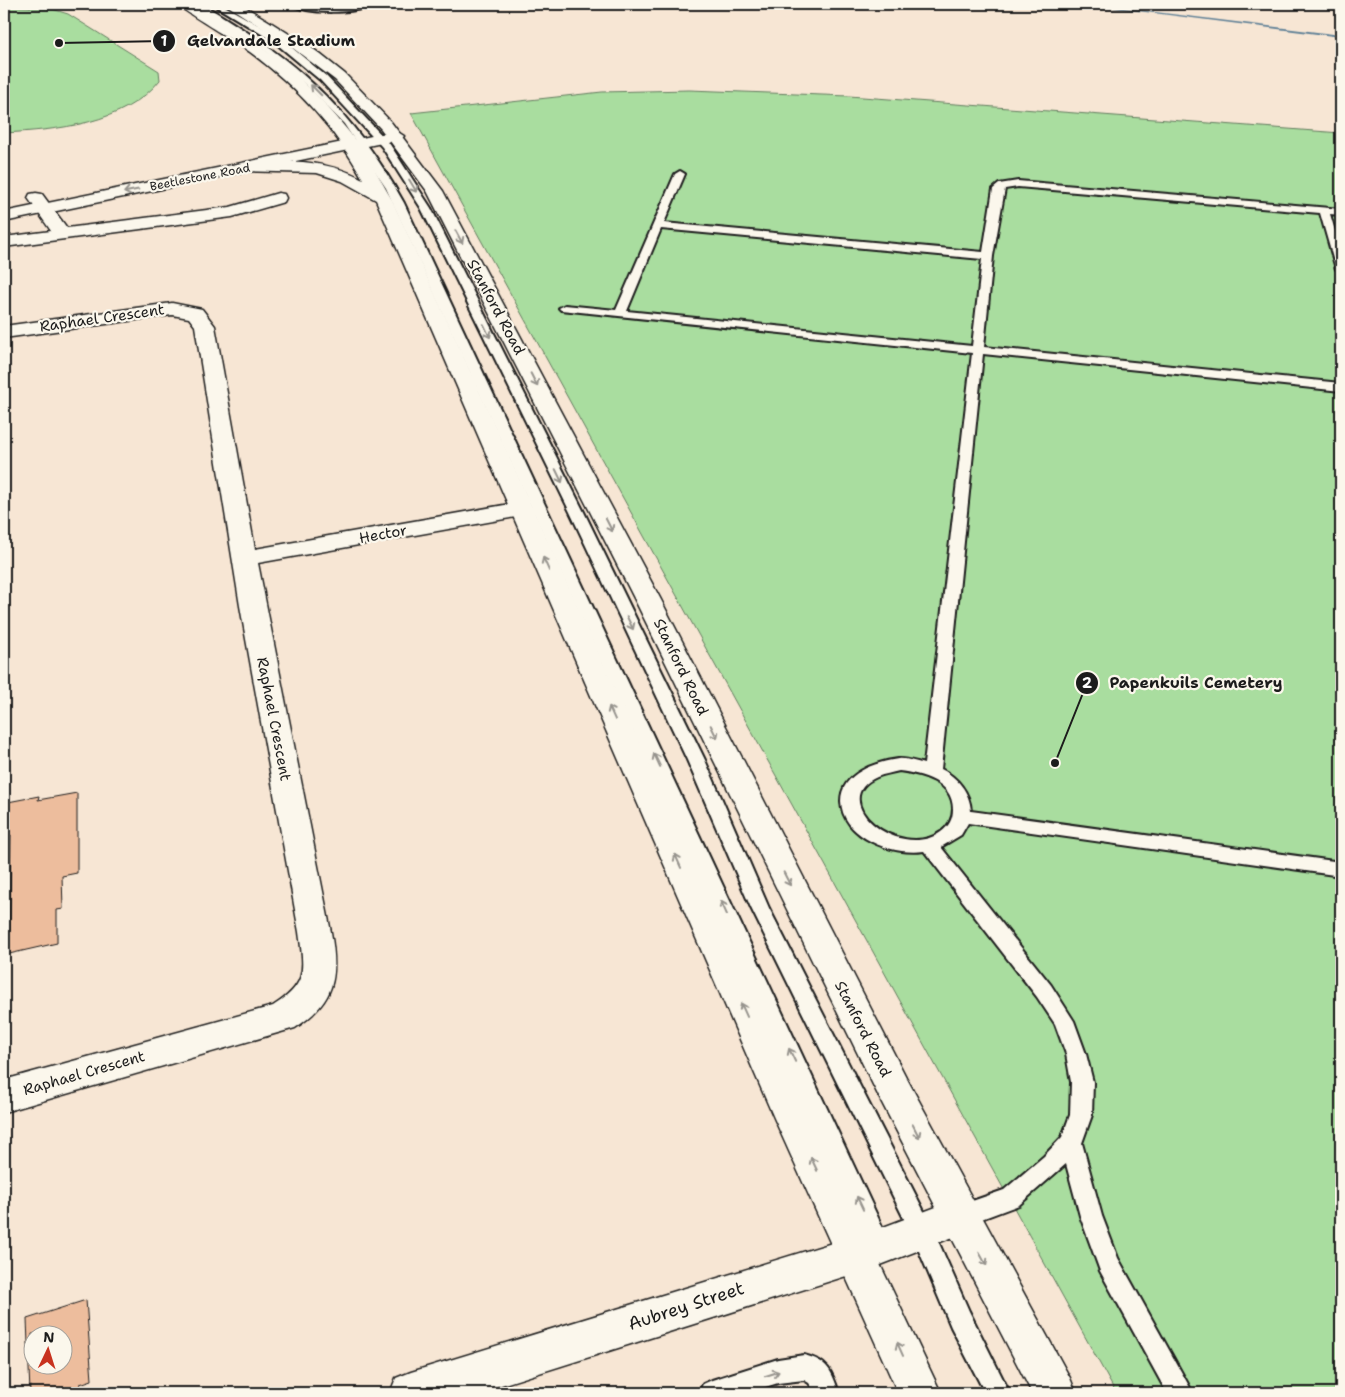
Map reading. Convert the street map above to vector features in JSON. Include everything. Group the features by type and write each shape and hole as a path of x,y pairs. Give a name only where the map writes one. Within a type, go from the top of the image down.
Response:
{"main road":[{"name":"Stanford Road","path":"183,4 212,20 274,63 303,90 368,136 435,191 648,600 770,845 960,1216 1055,1393"},
{"name":"Stanford Road","path":"231,4 294,43 342,79 368,136 384,200 792,1118 869,1251 920,1393"},
{"name":"Beetlestone Road","path":"4,204 41,203 248,168 368,136"},
{"name":"Beetlestone Road","path":"4,217 41,203 368,136"},
{"path":"248,168 301,166 331,170 356,180 384,200"},
{"path":"4,242 232,212 278,198"},
{"path":"41,203 62,234"},
{"name":"Raphael Crescent","path":"4,332 172,309 195,313 204,326 319,956 320,973 315,989 307,1001 282,1018 4,1096"},
{"name":"Hector","path":"245,558 521,509"},
{"name":"Aubrey Street","path":"411,1393 794,1272 869,1251 923,1233 960,1216"}],"lane":[{"path":"197,4 235,26 285,62 368,136 386,146 421,200 696,760 760,908 923,1233 960,1319 998,1393"},
{"path":"216,4 251,23 295,53 355,109 410,226 869,1251"},
{"path":"295,4 309,8 330,9 369,4"},
{"path":"620,314 680,174"},
{"path":"932,772 980,350 988,256 998,189 1008,184 1341,212"},
{"path":"1324,210 1341,269"},
{"path":"658,226 988,256"},
{"path":"565,308 1341,386"},
{"path":"899,765 932,772 946,780 956,791 962,803 963,816 957,829 946,839 929,845 911,847 893,844 876,838 863,828 854,817 850,804 851,792 857,781 876,770 899,765"},
{"path":"963,816 1341,869"},
{"path":"929,845 1044,991 1064,1021 1076,1054 1082,1082 1080,1115 1070,1143 1052,1163 1011,1198 960,1216"},
{"path":"1070,1143 1091,1216 1108,1263 1181,1393"},
{"path":"719,1391 786,1369 801,1367 814,1371 822,1382 826,1393"}],"green space":[{"path":"4,6 49,8 68,14 159,71 160,80 145,95 128,106 89,122 46,130 4,133"},
{"path":"689,90 849,96 1341,133 1341,1393 1116,1393 411,113 602,92"}],"building":[{"path":"77,793 77,873 62,876 63,909 57,910 57,943 9,954 11,835 6,836 8,802 39,796 38,800"},
{"path":"86,1300 92,1380 80,1384 81,1393 30,1393 29,1374 72,1374 72,1324 27,1324 27,1319"}],"waterway":[{"path":"1085,4 1341,36"}],"place":[{"name":"Gelvandale Stadium","path":"59,43"},
{"name":"Papenkuils Cemetery","path":"1055,763"}]}
